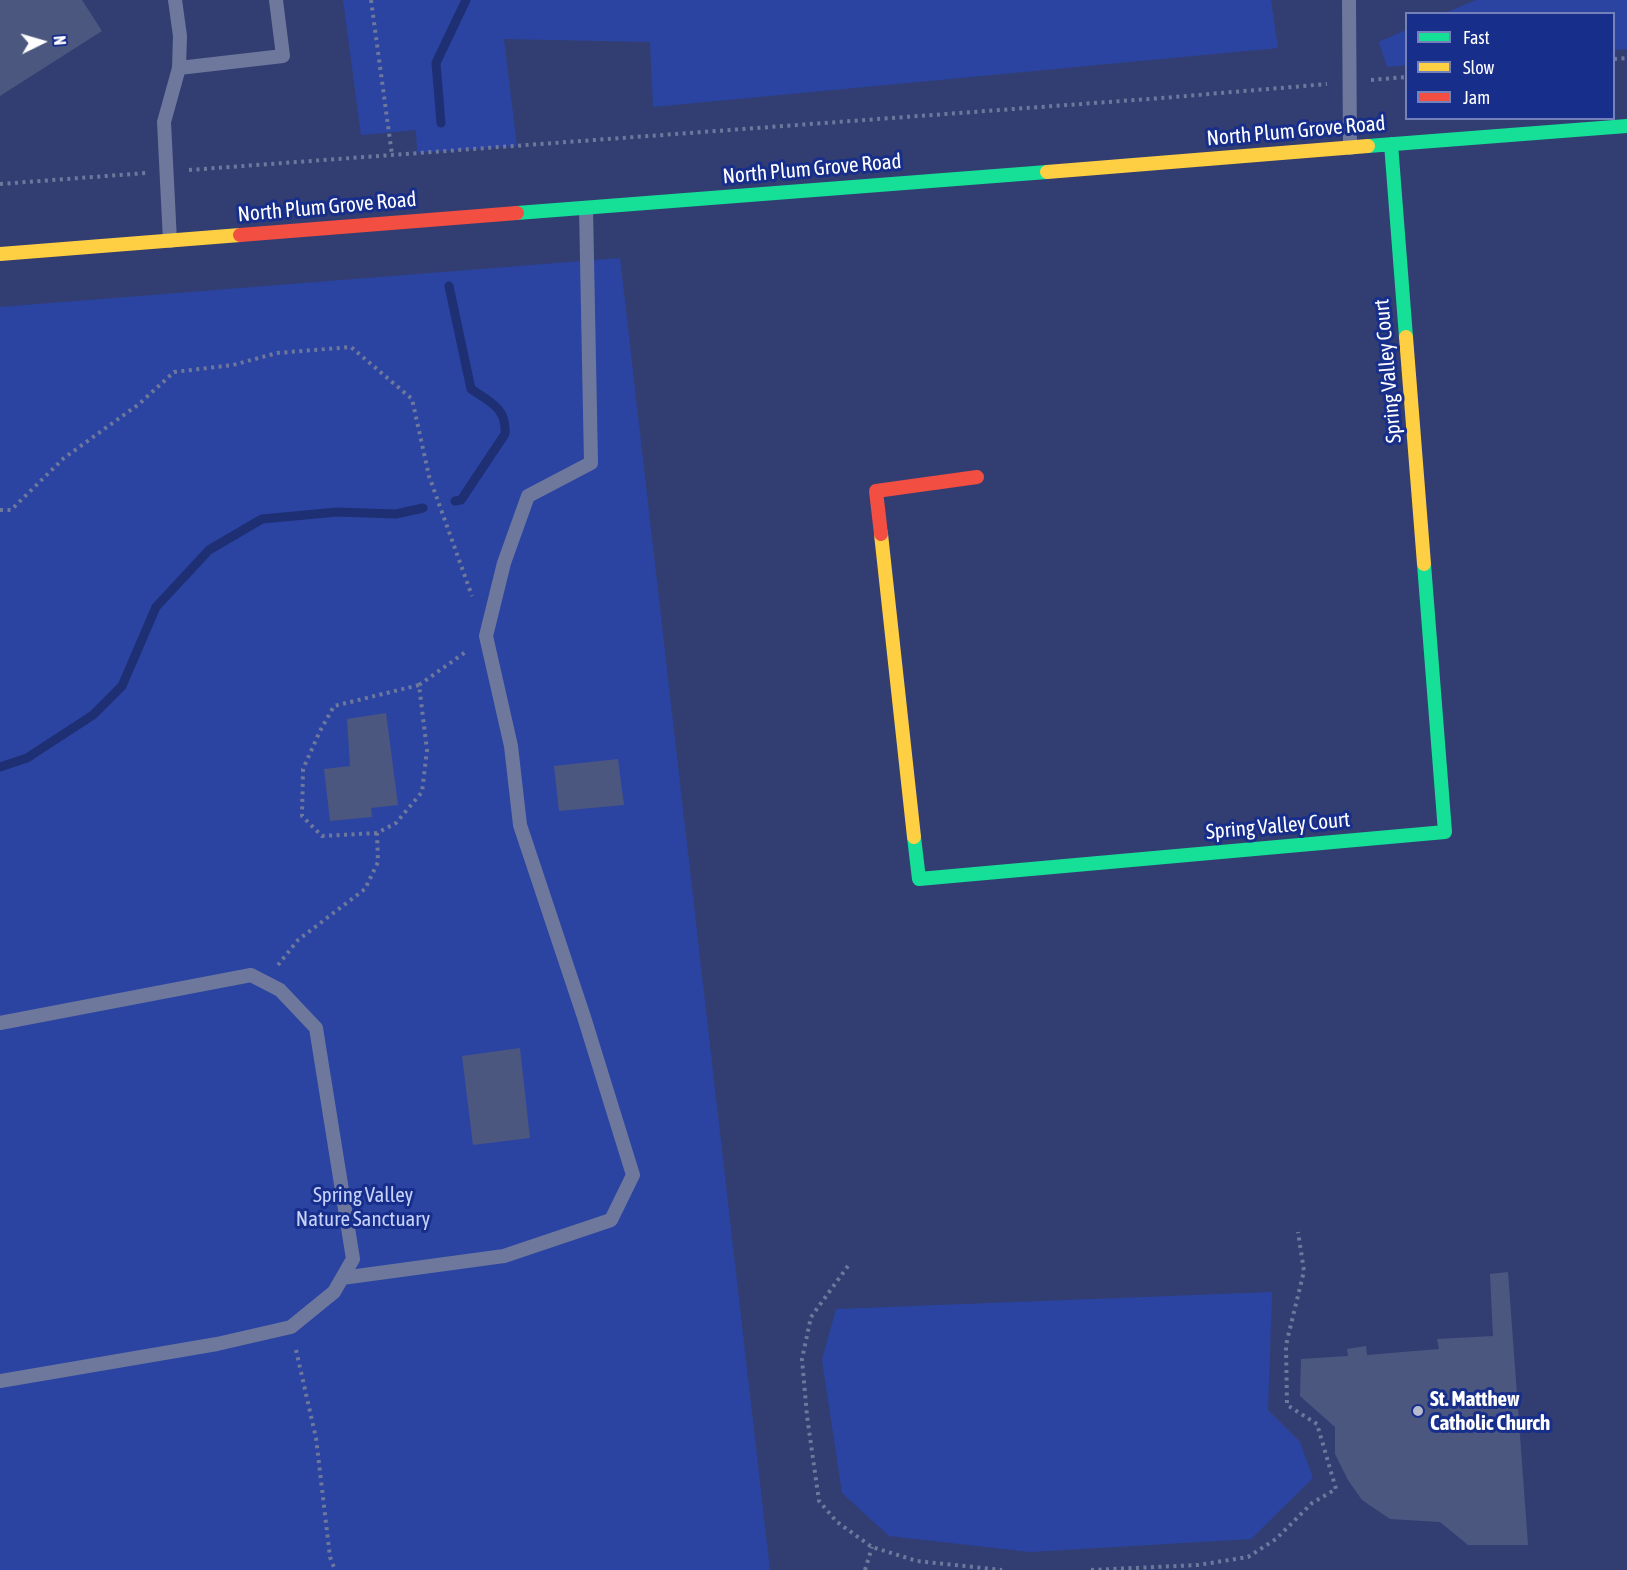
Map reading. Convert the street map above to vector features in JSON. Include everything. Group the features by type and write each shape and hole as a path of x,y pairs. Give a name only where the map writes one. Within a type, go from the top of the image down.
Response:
{"street":[{"name":"North Plum Grove Road","path":"0,254 1627,126"},
{"name":"Spring Valley Court","path":"977,477 876,491 919,879 1445,832 1391,144"}],"lane":[{"path":"170,241 164,122 179,68 180,36 176,0"},
{"path":"179,68 283,56 276,0"},
{"path":"1349,0 1350,148"},
{"path":"342,1278 504,1256 610,1220 633,1175 584,1017 520,825 511,746 486,636 504,563 528,496 591,463 586,208"},
{"path":"0,1023 251,975 280,990 316,1028 353,1259 334,1292 291,1327 217,1344 0,1381"}],"path":[{"path":"371,0 392,155"},
{"path":"0,184 1150,99 1405,77"},
{"path":"0,510 11,510 63,458 139,405 174,372 233,365 277,353 351,347 412,399 429,476 486,636 449,666 419,685 334,706 303,769 302,816 322,836 377,833 396,823 422,792 427,750 419,685"},
{"path":"265,982 298,940 365,889 378,861 377,833"},
{"path":"1091,1570 1197,1565 1248,1557 1276,1539 1312,1503 1336,1489 1317,1424 1287,1405 1286,1346 1304,1271 1298,1233"},
{"path":"848,1266 812,1317 802,1359 807,1416 819,1501 837,1522 872,1547 917,1561 1002,1570"},
{"path":"291,1327 316,1438 330,1557 335,1570"},
{"path":"865,1570 872,1547"}],"green space":[{"path":"343,0 1271,0 1278,48 653,107 650,42 504,39 517,146 417,153 416,130 361,135"},
{"path":"1476,0 1627,0 1627,49 1615,50 1615,12 1447,12"},
{"path":"1405,30 1405,65 1387,67 1379,42"},
{"name":"Spring Valley Nature Sanctuary","path":"620,258 770,1570 0,1570 0,307"},
{"path":"1272,1292 1268,1410 1300,1442 1313,1478 1251,1539 1030,1552 889,1536 842,1493 822,1360 836,1309"}],"building":[{"path":"0,0 82,0 102,31 0,96"},
{"path":"386,713 398,805 371,808 372,817 330,821 324,769 350,766 347,719"},
{"path":"618,759 624,805 559,811 554,766"},
{"path":"520,1048 530,1138 473,1145 462,1056"},
{"name":"St. Matthew Catholic Church","path":"1508,1272 1528,1545 1468,1545 1440,1522 1390,1519 1362,1500 1348,1480 1335,1454 1335,1427 1300,1396 1301,1359 1348,1356 1347,1349 1366,1346 1367,1355 1439,1349 1437,1339 1493,1336 1490,1274"}],"waterway":[{"path":"441,123 436,63 466,0"},
{"path":"449,286 471,389 496,407 505,425 505,434 461,500 455,501"},
{"path":"0,767 27,758 93,715 122,686 156,607 209,550 262,519 337,512 396,514 423,508"}],"traffic: fast":[{"path":"1368,146 1627,126"},
{"path":"1391,144 1406,337"},
{"path":"517,213 1047,172"},
{"path":"914,837 919,879 1445,832 1424,564"}],"traffic: slow":[{"path":"1047,172 1368,146"},
{"path":"0,254 240,235"},
{"path":"1406,337 1424,564"},
{"path":"881,534 914,837"}],"traffic: jam":[{"path":"240,235 517,213"},
{"path":"881,534 876,491 977,477"}],"place":[{"name":"St. Matthew Catholic Church","path":"1418,1411"}]}
